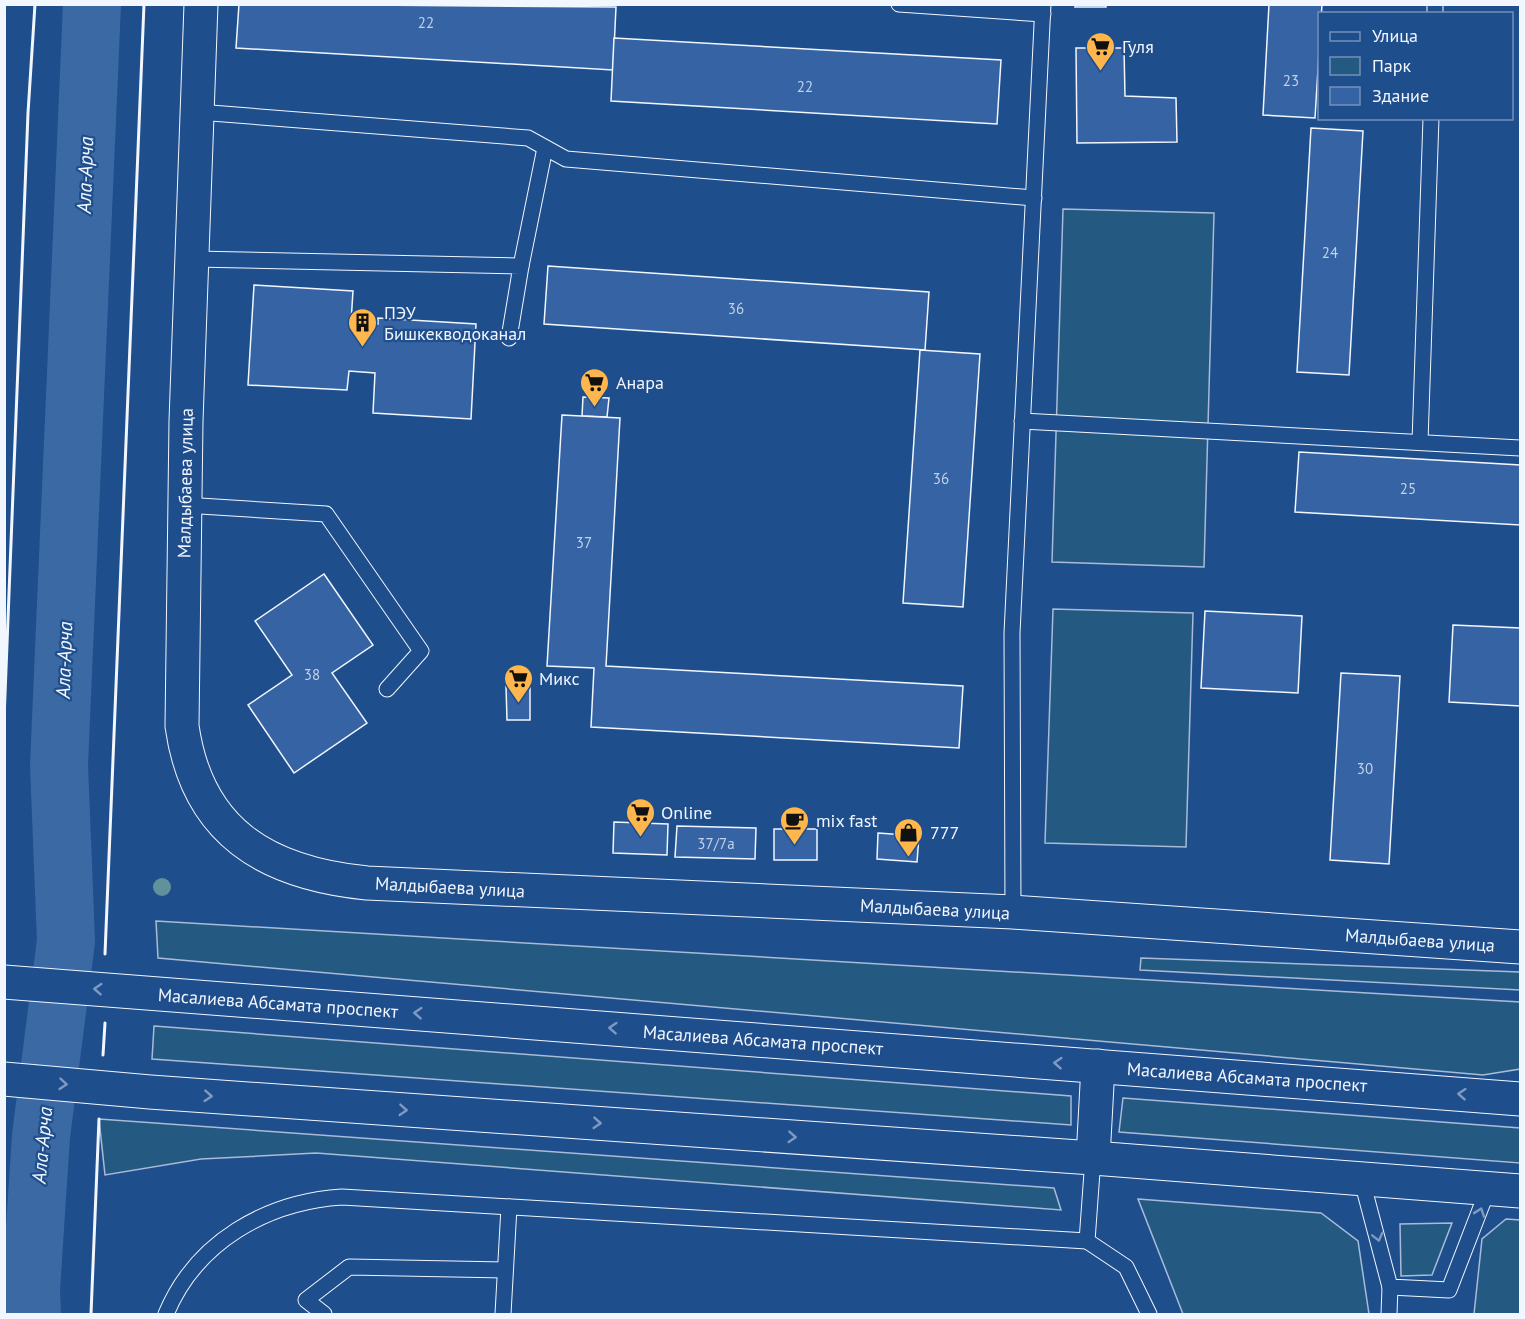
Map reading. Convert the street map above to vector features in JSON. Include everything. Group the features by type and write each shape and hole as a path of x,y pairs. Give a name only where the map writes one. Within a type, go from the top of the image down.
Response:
{"main road":[{"name":"Малдыбаева улица","path":"201,4 184,506 181,697 183,737 191,773 218,818 251,847 279,864 329,880 367,883 1013,912 1521,947"},
{"name":"Масалиева Абсамата проспект","path":"4,982 1521,1099"},
{"path":"1093,1158 1098,1066"},
{"path":"4,1079 150,1092 1093,1158 1521,1191"}],"lane":[{"path":"899,4 1043,9 1012,633 1013,912"},
{"path":"198,112 528,138 566,159 1034,198"},
{"path":"1420,442 1431,120"},
{"path":"509,338 545,148"},
{"path":"194,259 521,266"},
{"path":"1022,421 1521,447"},
{"path":"184,506 327,514 421,651 387,689"},
{"path":"1087,1241 1093,1158"},
{"path":"1362,1180 1390,1287 1389,1314"},
{"path":"1390,1287 1449,1290 1488,1189"},
{"path":"166,1314 185,1280 219,1241 264,1215 288,1206 312,1199 342,1197 1087,1241 1126,1267 1149,1314"},
{"path":"503,1314 509,1207"},
{"path":"324,1314 306,1300 349,1267 505,1270"}],"green space":[{"path":"1063,209 1214,213 1204,567 1052,562"},
{"path":"1053,609 1193,613 1186,847 1045,843"},
{"path":"156,921 1520,1002 1520,1069 1483,1075 158,958"},
{"path":"1141,958 1520,972 1520,990 1140,970"},
{"path":"154,1026 1071,1096 1071,1125 152,1059"},
{"path":"1123,1098 1520,1128 1520,1163 1119,1132"},
{"path":"99,1119 1054,1188 1061,1210 316,1153 201,1159 105,1175"},
{"path":"1138,1199 1321,1213 1358,1241 1369,1314 1183,1314"},
{"path":"1506,1219 1520,1220 1520,1314 1474,1314 1482,1239"},
{"path":"1452,1223 1432,1275 1401,1276 1400,1224"}],"building":[{"path":"239,4 616,7 613,70 236,48"},
{"path":"1076,4 1106,4 1106,7 1075,7"},
{"path":"1269,4 1322,4 1322,12 1318,12 1315,118 1263,115"},
{"path":"614,38 1001,60 997,124 611,101"},
{"name":"Гуля","path":"1076,48 1124,48 1125,96 1176,98 1177,142 1077,143"},
{"path":"1311,128 1363,131 1349,375 1297,372"},
{"path":"548,266 929,292 925,350 544,324"},
{"name":"ПЭУ Бишкекводоканал","path":"254,285 353,291 351,322 378,324 378,318 476,324 471,419 373,413 375,373 349,371 347,390 248,385"},
{"path":"920,350 980,354 963,607 903,603"},
{"name":"Анара","path":"583,397 609,398 607,417 582,416"},
{"path":"562,415 620,418 606,666 963,686 959,748 591,727 594,668 547,666"},
{"path":"1299,452 1520,465 1520,525 1295,512"},
{"path":"324,574 373,645 332,673 367,723 294,773 248,705 292,675 255,621"},
{"path":"1205,611 1302,616 1298,693 1201,688"},
{"path":"1453,625 1520,628 1520,706 1449,702"},
{"path":"1341,673 1400,676 1389,864 1330,860"},
{"name":"Микс","path":"506,686 530,686 530,720 507,720"},
{"name":"Online","path":"614,822 668,824 667,855 613,853"},
{"path":"677,826 756,828 755,859 675,857"},
{"name":"mix fast","path":"774,829 817,829 817,860 774,860"},
{"path":"878,833 919,836 917,862 877,859"}],"waterway":[{"name":"Ала-Арча","path":"32,1314 31,1290 41,1136 66,941 59,765 92,4"}],"wall":[{"path":"4,720 28,113 35,4"},
{"path":"105,954 144,4"},
{"path":"103,1055 105,1023"},
{"path":"91,1314 99,1119"}],"place":[{"name":"Гуля","path":"1101,72"},
{"name":"ПЭУ Бишкекводоканал","path":"363,348"},
{"name":"Анара","path":"595,408"},
{"name":"Микс","path":"518,704"},
{"name":"Online","path":"640,838"},
{"name":"mix fast","path":"795,846"},
{"name":"777","path":"909,858"}]}
